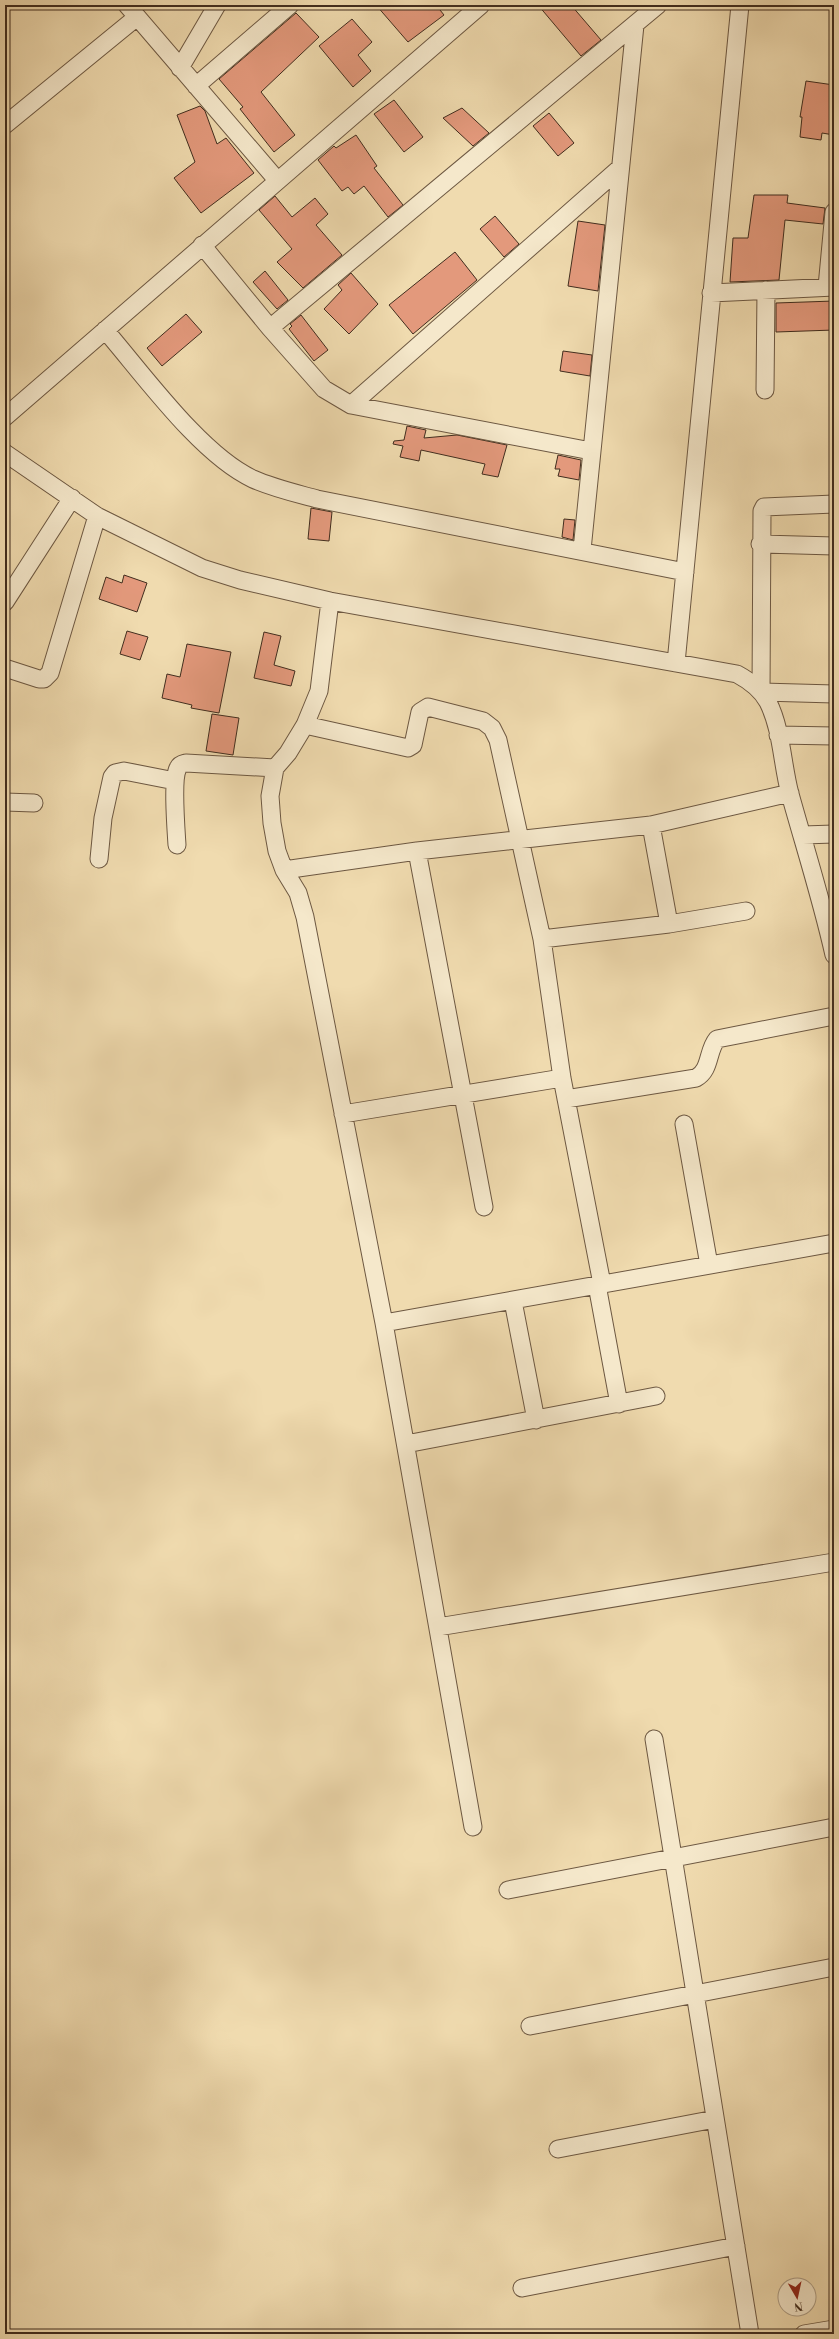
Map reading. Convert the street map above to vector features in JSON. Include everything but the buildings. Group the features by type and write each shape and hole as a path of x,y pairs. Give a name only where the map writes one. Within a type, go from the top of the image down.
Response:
{"street":[{"path":"180,68 217,5"},
{"path":"196,86 290,5"},
{"path":"5,417 481,5"},
{"path":"270,328 658,5"},
{"path":"676,663 740,5"},
{"path":"6,121 132,11 277,180"},
{"path":"582,550 635,25"},
{"path":"351,405 620,168"},
{"path":"711,293 830,287 834,212"},
{"path":"202,245 270,328 324,389 351,405 591,451"},
{"path":"765,390 766,290"},
{"path":"105,330 179,417 220,457 252,478 283,490 317,499 582,550 685,572"},
{"path":"5,453 97,516 202,568 240,580 330,601 737,674 749,680 761,692 775,720 790,793 803,835 834,955"},
{"path":"5,602 72,498"},
{"path":"761,692 760,544 762,510 764,507 834,504"},
{"path":"5,668 39,679 44,679 50,673 97,516"},
{"path":"760,544 834,546"},
{"path":"330,601 319,691 305,726 288,753 275,768 270,796 272,823 284,870 298,893 305,917 384,1322 473,1827"},
{"path":"761,692 834,694"},
{"path":"305,726 408,748 413,745 423,709 428,707 483,721 492,728 498,740 542,939 562,1078 600,1284 619,1404"},
{"path":"778,735 834,736"},
{"path":"177,844 175,780 177,769 180,765 186,763 275,768"},
{"path":"99,859 103,818 112,777 115,772 124,771 175,780"},
{"path":"284,870 417,851 651,825 790,793"},
{"path":"5,802 34,803"},
{"path":"651,825 669,924"},
{"path":"803,835 834,834"},
{"path":"417,851 484,1207"},
{"path":"542,939 669,924 746,911"},
{"path":"566,1099 696,1078 702,1074 706,1068 712,1045 717,1039 834,1016"},
{"path":"343,1114 562,1078"},
{"path":"684,1124 709,1265"},
{"path":"384,1322 513,1301 600,1284 834,1243"},
{"path":"513,1301 536,1420"},
{"path":"406,1444 656,1396"},
{"path":"438,1627 834,1562"},
{"path":"654,1739 750,2334"},
{"path":"508,1890 834,1827"},
{"path":"530,2026 834,1967"},
{"path":"558,2149 715,2119"},
{"path":"522,2288 736,2246"},
{"path":"804,2334 834,2329"}]}
